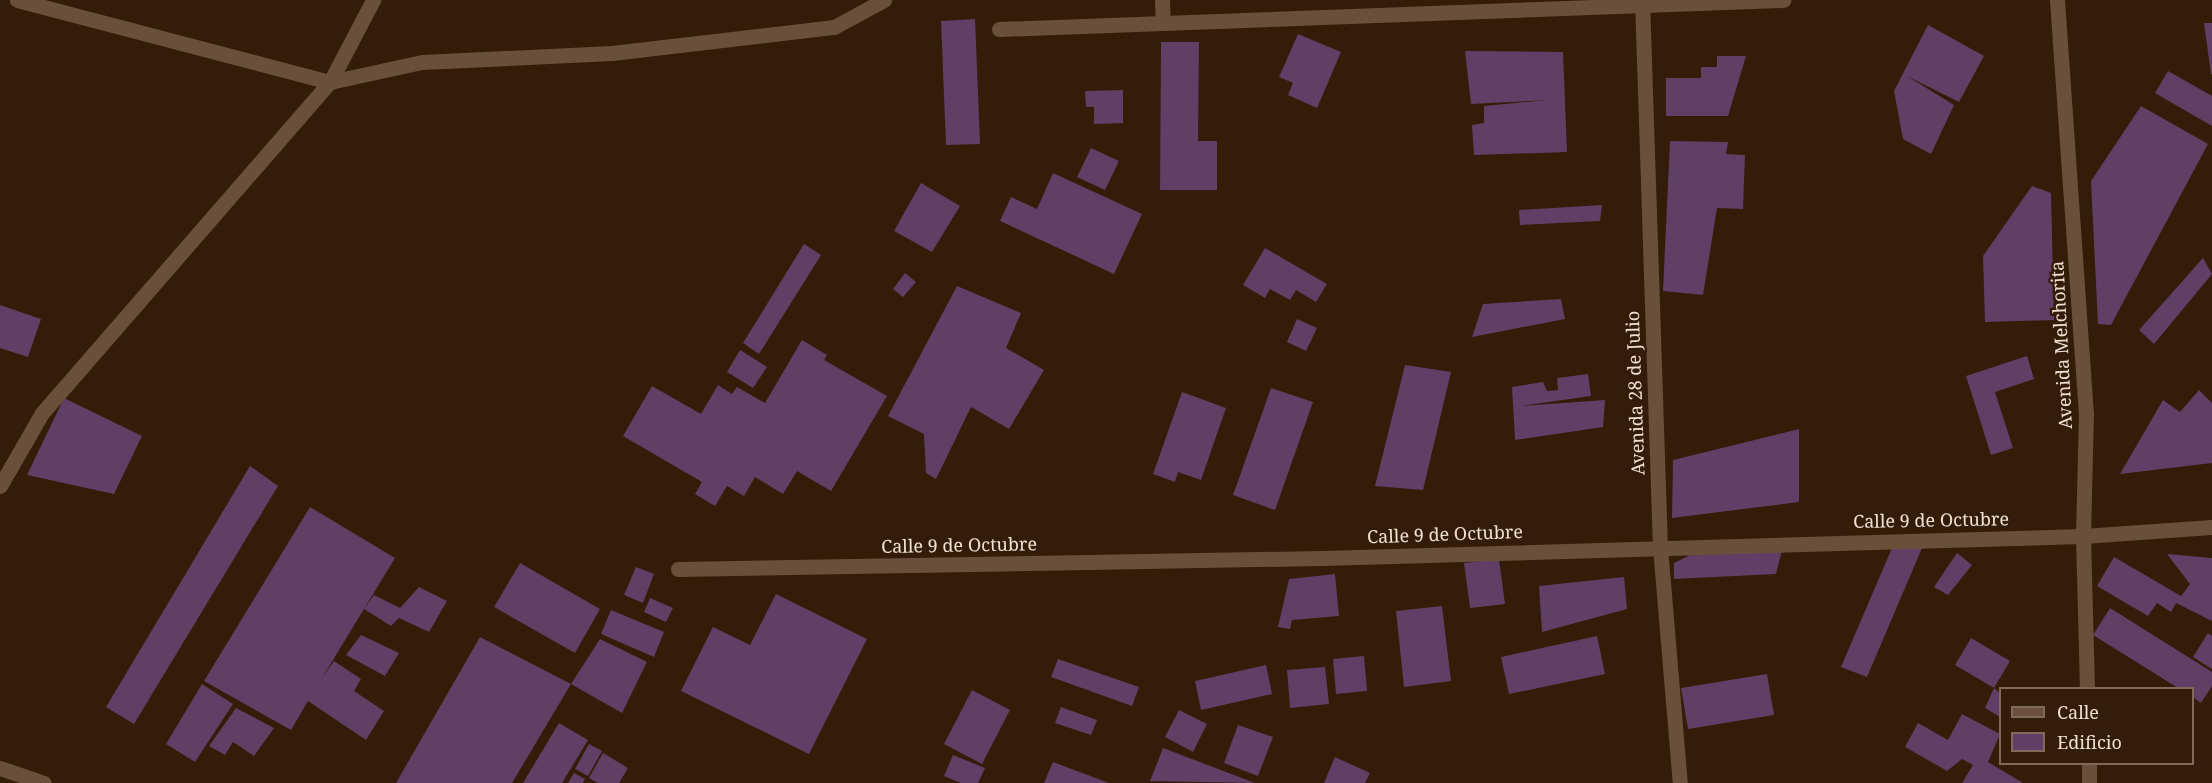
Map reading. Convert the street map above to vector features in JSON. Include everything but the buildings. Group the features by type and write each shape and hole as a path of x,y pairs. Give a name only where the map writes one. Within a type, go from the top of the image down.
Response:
{"street":[{"path":"16,0 330,82 422,62 612,53 834,27 884,0"},
{"path":"0,486 42,414 330,82 373,0"},
{"path":"1162,0 1163,23"},
{"path":"999,28 1642,3 1783,0"},
{"name":"Avenida Melchorita","path":"2057,0 2086,413 2083,536 2087,687"},
{"name":"Avenida 28 de Julio","path":"1642,3 1660,546 1680,783"},
{"name":"Calle 9 de Octubre","path":"678,569 1323,558 1660,546 2083,536 2212,527"},
{"path":"2089,765 2089,783"},
{"path":"0,768 44,783"}]}
